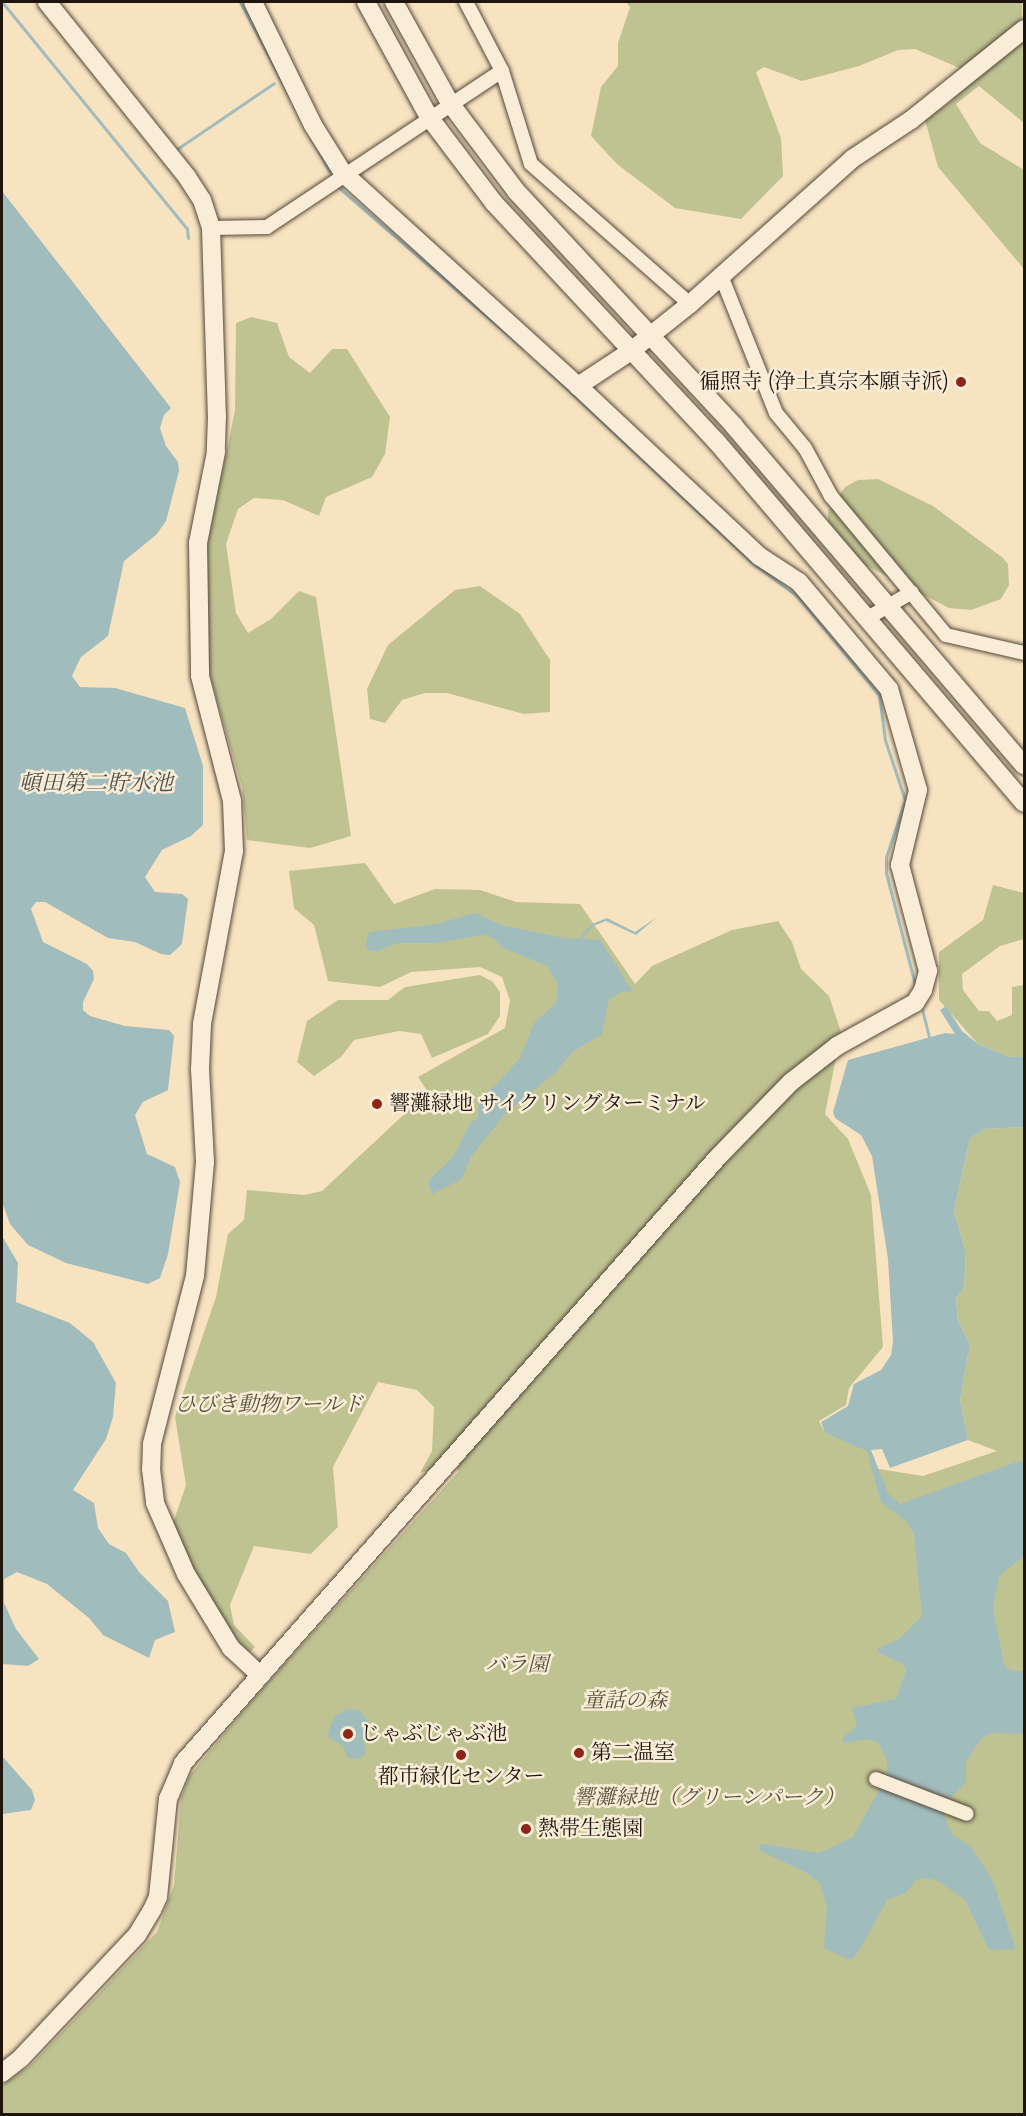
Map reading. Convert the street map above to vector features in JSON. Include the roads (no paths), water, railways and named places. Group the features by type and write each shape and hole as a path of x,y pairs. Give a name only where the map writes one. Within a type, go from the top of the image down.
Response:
{"street":[{"path":"47,2 187,177 202,200 211,228 217,416 216,452 198,543 200,676 232,801 234,851 202,1024 200,1069 205,1162 195,1276 152,1444 151,1469 155,1503 186,1574 231,1648 260,1675"},
{"path":"2,2073 21,2058 137,1935 158,1898 172,1783 183,1763 387,1535 718,1157 783,1090 837,1046 915,1003 923,990 928,971 900,865 918,790 889,689 799,582 759,556 578,386 343,173 313,125 253,2"},
{"path":"366,2 429,117 494,203 716,441 1024,803"},
{"path":"394,2 450,103 516,191 651,335 887,603 1024,765"},
{"path":"466,2 502,71 531,164 690,304"},
{"path":"578,386 631,351 722,278 852,159 911,120 1024,30"},
{"path":"211,228 267,227 343,173 502,71"},
{"path":"722,278 776,413 805,448 831,496 946,635 1024,653"},
{"path":"866,619 887,603 912,592"},
{"path":"876,1779 967,1814"}],"water":[{"name":"頓田第二貯水池","path":"2,191 171,408 164,415 160,428 166,446 178,462 179,471 166,521 156,535 124,561 108,636 81,657 72,676 80,687 115,688 185,708 203,766 203,825 191,836 162,850 145,877 155,892 182,894 188,899 182,944 170,955 161,954 135,942 108,938 45,902 36,902 31,909 43,942 87,964 93,971 94,979 83,1002 83,1010 90,1016 125,1026 169,1030 174,1036 168,1090 143,1102 135,1115 147,1154 175,1167 180,1182 168,1254 160,1278 148,1284 66,1263 28,1245 10,1224 2,1202"},
{"path":"475,913 501,925 568,939 579,938 592,924 607,918 635,932 657,917 636,935 606,921 593,926 582,939 600,940 633,992 623,991 609,999 602,1034 571,1053 557,1071 505,1114 470,1158 462,1179 432,1194 428,1181 453,1157 470,1123 478,1117 479,1098 497,1084 520,1058 534,1023 556,1003 558,984 547,966 503,948 492,937 483,935 436,943 398,943 376,951 367,950 366,943 369,932 437,924"},
{"path":"946,1006 962,1031 978,1044 1010,1057 1024,1057 1024,1127 985,1129 970,1138 954,1211 966,1253 964,1288 956,1298 958,1320 970,1344 960,1400 968,1440 890,1468 882,1449 871,1450 888,1493 900,1504 1022,1460 1024,1466 1024,1556 999,1576 993,1608 1004,1664 1010,1670 1024,1672 1024,1734 992,1733 982,1738 966,1761 966,1782 947,1801 944,1815 952,1834 972,1848 992,1879 1016,1949 989,1950 965,1900 938,1881 926,1878 916,1880 906,1893 887,1900 862,1946 853,1958 848,1959 824,1948 827,1908 820,1883 807,1873 759,1850 760,1845 764,1844 819,1853 853,1837 887,1776 887,1761 879,1743 867,1739 844,1743 843,1737 857,1726 852,1708 896,1699 906,1671 903,1664 879,1653 878,1648 898,1640 922,1616 914,1534 907,1522 881,1502 867,1451 825,1433 821,1422 848,1406 854,1384 881,1370 891,1355 893,1342 888,1259 872,1156 861,1135 835,1118 833,1112 848,1060 945,1033 955,1034 940,1010"},
{"path":"2,1236 18,1263 16,1302 70,1323 93,1342 116,1383 113,1417 106,1439 73,1490 94,1503 98,1528 109,1544 126,1553 139,1572 168,1601 175,1632 155,1640 149,1658 103,1635 89,1618 47,1584 17,1572 4,1579 4,1603 16,1629 39,1659 28,1666 2,1664"},
{"name":"じゃぶじゃぶ池","path":"346,1709 359,1710 370,1724 364,1743 366,1754 357,1759 348,1758 343,1746 327,1736 334,1717"},
{"path":"2,1756 32,1790 35,1800 31,1810 2,1814"}],"waterway":[{"path":"2,2 187,229 188,238"},
{"path":"240,2 329,171"},
{"path":"177,149 274,83"},
{"path":"337,186 522,347"},
{"path":"544,367 755,565 797,596 879,695 885,740 905,800 886,857 886,873 915,984"},
{"path":"922,1009 929,1037"}],"place":[{"name":"徧照寺 (浄土真宗本願寺派)","path":"961,382"},
{"name":"響灘緑地 サイクリングターミナル","path":"377,1104"},
{"name":"じゃぶじゃぶ池","path":"348,1734"},
{"name":"第二温室","path":"579,1753"},
{"name":"都市緑化センター","path":"461,1755"},
{"name":"熱帯生態園","path":"526,1829"}],"park label":[{"name":"ひびき動物ワールド","path":"269,1405"},
{"name":"バラ園","path":"517,1665"},
{"name":"童話の森","path":"625,1701"},
{"name":"響灘緑地（グリーンパーク）","path":"709,1798"}]}
